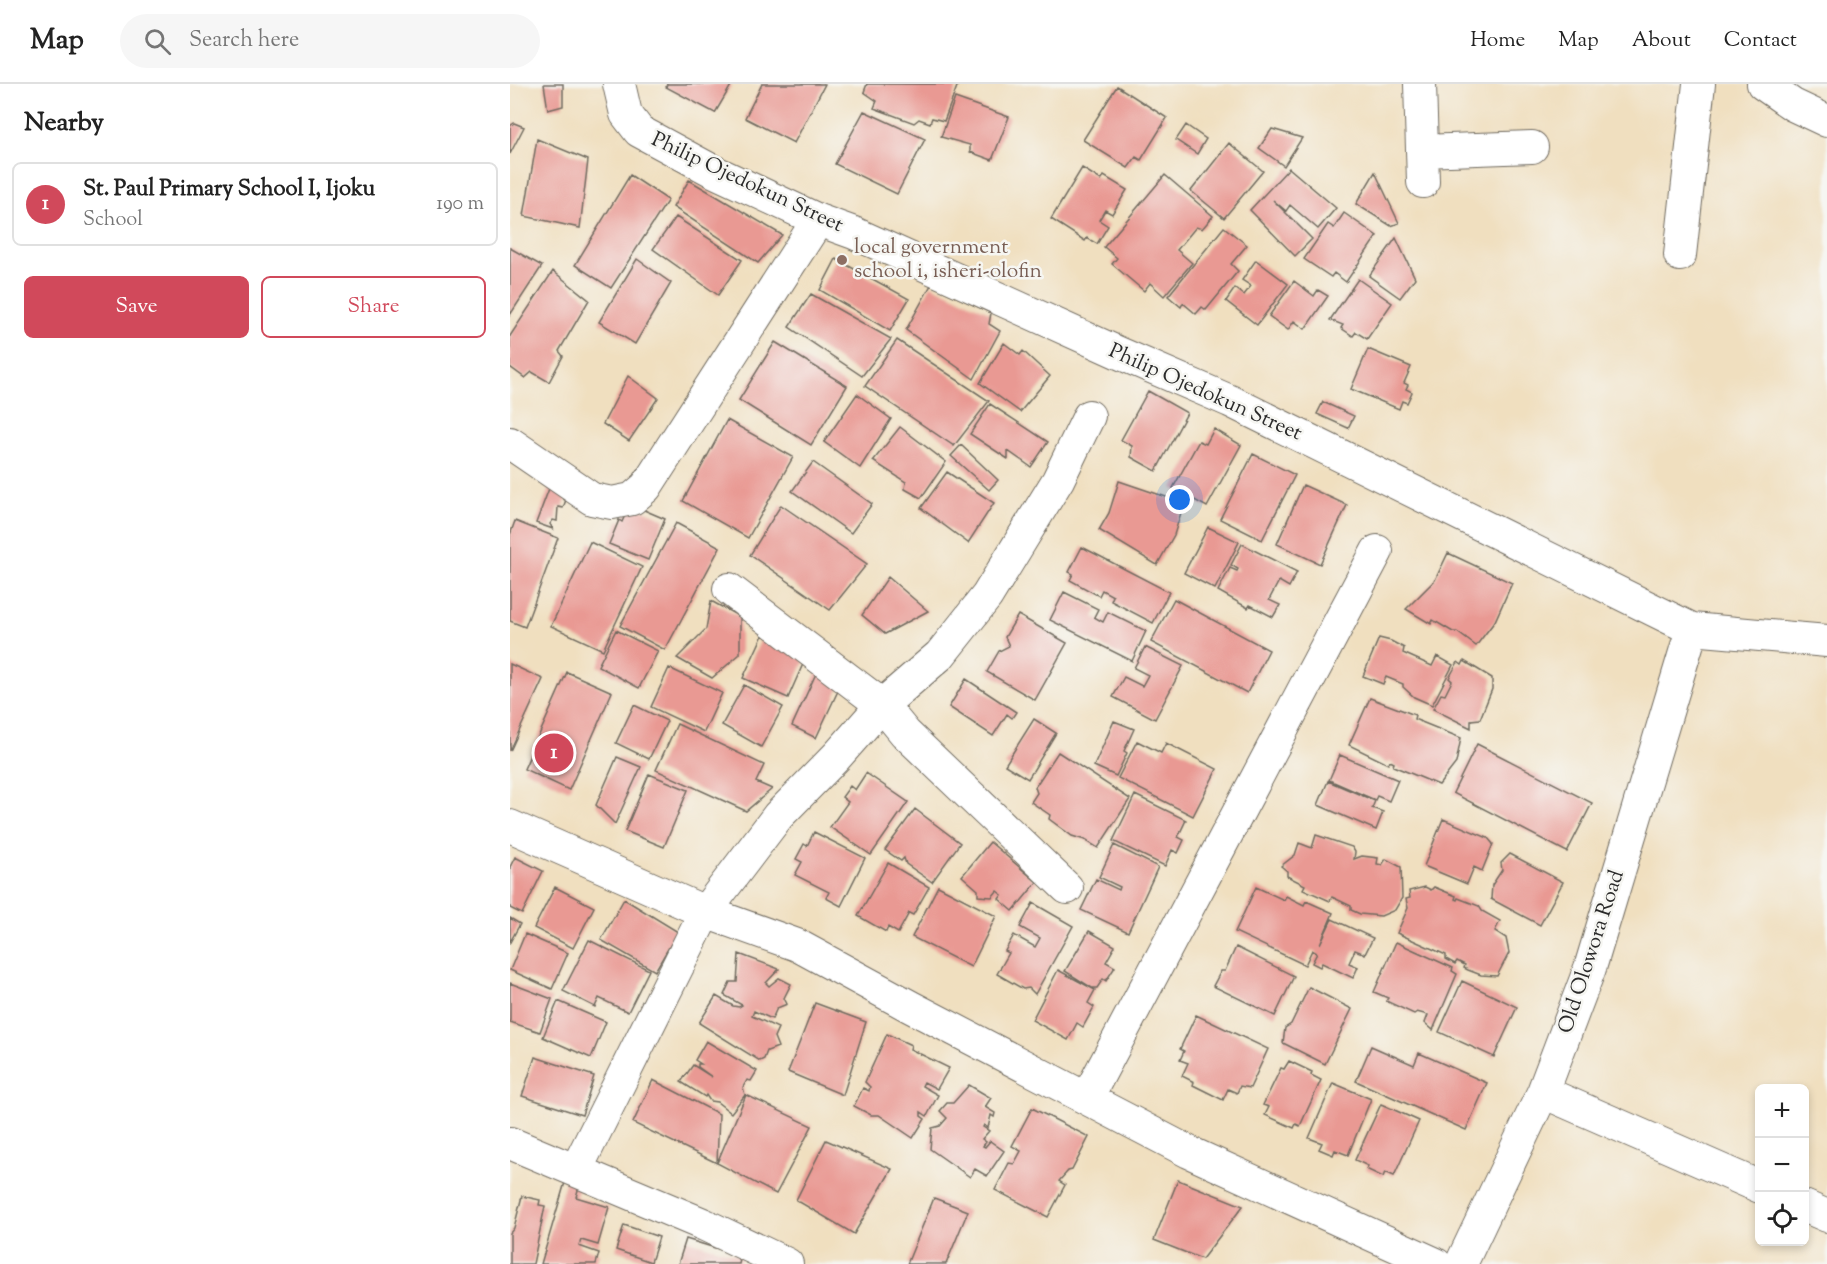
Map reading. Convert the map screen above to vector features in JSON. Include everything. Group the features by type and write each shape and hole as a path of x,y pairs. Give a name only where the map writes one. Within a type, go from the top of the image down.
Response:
{"street":[{"name":"Philip Ojedokun Street","path":"619,84 626,114 639,131 712,171 1230,401 1692,629 1827,641"},
{"path":"1420,84 1423,182"},
{"path":"1680,255 1699,84"},
{"path":"1763,84 1793,105 1827,121"},
{"path":"1422,151 1532,147"},
{"path":"510,443 592,499 612,503 632,499 646,487 818,220"},
{"path":"576,1170 705,912 778,816 837,756 882,705 940,655 987,596 1058,480 1089,416"},
{"path":"1087,1098 1377,551"},
{"path":"729,589 882,705 905,733 1067,888"},
{"name":"Old Olowora Road","path":"1461,1264 1543,1092 1590,968 1692,629"},
{"path":"510,826 705,912 797,945 1189,1152 1436,1264"},
{"path":"1543,1092 1755,1184"},
{"path":"510,1143 705,1225 787,1264"},
{"path":"1809,1208 1827,1216"}],"building":[{"path":"544,84 563,84 563,106 548,110"},
{"path":"667,84 732,84 715,113 666,87"},
{"path":"762,84 825,84 794,143 745,118"},
{"path":"867,84 958,84 944,121 932,118 930,123 919,119 914,123 874,108 877,101 864,92"},
{"path":"1117,86 1167,118 1141,160 1136,157 1128,168 1083,140"},
{"path":"955,98 1009,117 992,160 970,152 970,145 941,137"},
{"path":"864,111 925,139 897,194 835,164"},
{"path":"514,123 524,127 510,154 510,126"},
{"path":"1186,125 1206,139 1197,154 1176,140"},
{"path":"1272,129 1302,138 1284,166 1259,148"},
{"path":"537,139 588,160 580,228 524,216"},
{"path":"1229,143 1263,171 1224,218 1191,191"},
{"path":"1082,168 1101,180 1104,176 1127,190 1112,214 1105,210 1099,220 1108,226 1097,244 1087,238 1085,241 1051,219"},
{"path":"1289,168 1336,208 1318,229 1290,205 1286,211 1273,200 1312,239 1295,256 1250,210"},
{"path":"1375,172 1399,223 1391,226 1356,204"},
{"path":"630,175 668,200 611,288 575,265"},
{"path":"1165,175 1213,216 1202,229 1196,227 1177,250 1192,263 1164,296 1150,283 1144,291 1112,264 1117,258 1104,247"},
{"path":"689,180 782,235 758,263 673,207"},
{"path":"1344,213 1377,236 1346,282 1334,273 1331,277 1304,259 1328,224 1334,228"},
{"path":"676,217 742,260 718,295 653,249"},
{"path":"1224,227 1247,245 1231,264 1238,271 1206,310 1202,307 1196,314 1183,303 1181,307 1168,296"},
{"path":"1396,238 1415,278 1400,298 1369,276"},
{"path":"510,248 542,266 510,315"},
{"path":"637,259 671,283 635,344 599,322"},
{"path":"836,259 909,299 890,331 820,290"},
{"path":"1256,260 1288,284 1257,325 1226,301 1235,288 1244,295 1251,286 1242,280"},
{"path":"553,271 589,300 559,351 563,356 549,382 532,372 525,378 510,367 510,336"},
{"path":"1358,279 1392,303 1367,339 1356,332 1353,336 1341,328 1343,325 1330,320"},
{"path":"1294,281 1314,296 1318,290 1328,296 1305,329 1294,321 1288,330 1269,316"},
{"path":"931,285 991,313 989,324 1000,331 974,379 906,330"},
{"path":"811,294 891,339 862,376 789,327"},
{"path":"897,340 989,401 954,446 865,386"},
{"path":"775,342 847,386 811,445 739,400"},
{"path":"1004,343 1020,355 1023,351 1050,376 1020,412 980,383"},
{"path":"1368,349 1411,367 1404,383 1408,385 1406,389 1412,392 1407,403 1402,401 1399,409 1351,389"},
{"path":"628,376 658,398 629,441 603,424"},
{"path":"1148,391 1187,413 1156,471 1131,457 1132,446 1121,440"},
{"path":"857,394 891,419 860,468 824,442"},
{"path":"1323,402 1354,416 1348,428 1317,414"},
{"path":"990,404 1048,442 1031,467 1008,451 1008,459 970,434"},
{"path":"727,420 793,457 748,538 683,501"},
{"path":"900,427 946,462 921,498 905,489 906,482 873,461"},
{"path":"1214,429 1241,445 1207,507 1173,488 1199,441 1206,444"},
{"path":"961,445 998,480 989,490 951,456"},
{"path":"1253,454 1295,475 1262,540 1220,519"},
{"path":"813,462 872,504 851,533 792,491"},
{"path":"947,472 994,503 968,543 921,508"},
{"path":"1119,481 1184,503 1174,535 1157,565 1099,530 1109,513"},
{"path":"1303,485 1347,505 1320,564 1277,544"},
{"path":"550,486 567,497 563,508 558,507 557,521 553,520 550,524 553,529 536,523"},
{"path":"781,505 867,564 830,610 750,555"},
{"path":"637,507 665,519 648,560 609,544 619,520 622,522 628,509"},
{"path":"515,521 558,538 525,627 510,621 510,535"},
{"path":"676,523 720,547 665,650 620,626"},
{"path":"1208,527 1239,542 1215,589 1184,573"},
{"path":"590,542 642,567 603,650 551,626"},
{"path":"1242,544 1297,572 1289,587 1279,581 1269,600 1280,605 1273,617 1250,605 1248,608 1218,591 1230,568 1237,571 1238,569 1231,565"},
{"path":"1082,547 1169,592 1153,623 1111,601 1113,596 1102,590 1099,596 1070,580 1073,574 1069,572"},
{"path":"1448,553 1512,583 1495,621 1476,646 1457,632 1433,620 1431,624 1406,609 1435,580"},
{"path":"888,577 928,611 885,634 862,615"},
{"path":"1064,592 1098,609 1094,617 1103,622 1108,612 1146,631 1132,661 1050,620"},
{"path":"1174,599 1269,650 1247,693 1151,642"},
{"path":"711,601 740,617 740,654 712,678 677,658 706,629"},
{"path":"1018,615 1067,643 1035,700 987,672 999,651 1009,646 1005,637"},
{"path":"616,630 658,651 639,688 598,666"},
{"path":"763,635 807,655 788,698 743,678"},
{"path":"1379,638 1391,641 1404,648 1403,653 1432,666 1437,656 1453,665 1432,705 1414,697 1403,687 1403,684 1386,677 1383,684 1363,676"},
{"path":"1145,647 1183,666 1155,719 1113,697 1124,677 1142,686 1148,675 1134,668"},
{"path":"1464,661 1492,678 1492,689 1480,719 1471,720 1471,728 1433,709 1441,694 1445,695 1452,681 1449,678 1458,662 1462,665"},
{"path":"510,664 543,679 510,751"},
{"path":"819,667 844,678 816,738 792,726"},
{"path":"669,668 722,693 704,732 651,707"},
{"path":"567,672 612,692 569,790 524,769"},
{"path":"966,679 1016,712 1012,718 1007,714 993,736 949,707"},
{"path":"744,685 783,707 761,747 722,725"},
{"path":"1370,698 1415,715 1414,719 1461,738 1456,763 1439,785 1393,766 1394,763 1390,761 1388,764 1349,745"},
{"path":"634,705 667,721 649,759 616,743"},
{"path":"1034,719 1056,733 1028,779 1005,765"},
{"path":"1114,721 1134,729 1124,751 1127,753 1116,776 1094,766"},
{"path":"677,724 764,765 756,782 772,789 746,811 656,770"},
{"path":"1137,741 1161,753 1166,743 1217,769 1193,816 1118,778"},
{"path":"1477,744 1592,803 1567,852 1453,793"},
{"path":"1058,752 1130,799 1098,848 1085,840 1072,836 1049,819 1050,815 1031,802 1037,793 1035,787"},
{"path":"1340,755 1398,780 1389,801 1377,796 1375,800 1329,780"},
{"path":"617,757 641,767 615,824 596,805"},
{"path":"866,773 908,802 871,855 830,827 848,802 842,797 850,786 855,790"},
{"path":"649,774 688,790 664,847 625,831"},
{"path":"1328,781 1375,801 1372,808 1383,812 1376,830 1318,805"},
{"path":"1135,795 1186,820 1178,837 1184,840 1178,853 1172,850 1165,866 1113,841"},
{"path":"915,809 960,843 932,882 906,864 904,858 901,861 885,850"},
{"path":"1443,819 1488,838 1493,844 1482,871 1474,867 1467,884 1424,866"},
{"path":"814,832 865,858 841,906 826,898 829,892 795,875 802,862 796,859 804,844 807,846"},
{"path":"1316,835 1352,847 1355,852 1354,859 1362,856 1378,858 1377,864 1382,865 1386,859 1401,867 1402,898 1395,910 1381,916 1360,914 1351,910 1351,906 1332,897 1330,901 1303,889 1305,885 1287,876 1287,871 1281,866 1295,855 1299,843 1312,848"},
{"path":"990,842 1037,882 1013,911 999,899 1002,895 997,891 992,897 978,896 978,890 962,876"},
{"path":"1114,845 1158,867 1128,932 1081,910 1096,879 1119,890 1120,887 1099,877"},
{"path":"1510,854 1563,882 1540,925 1491,899 1492,885 1502,870 1501,863"},
{"path":"515,857 543,871 522,914 510,908 510,867"},
{"path":"888,863 929,887 913,915 909,913 898,933 888,927 886,932 858,916"},
{"path":"938,886 996,916 971,967 912,937"},
{"path":"555,887 594,907 573,948 534,928"},
{"path":"1256,887 1284,900 1286,896 1304,905 1306,901 1333,913 1320,944 1332,919 1373,938 1365,954 1355,950 1349,963 1358,967 1353,978 1322,963 1320,967 1312,963 1317,953 1312,950 1305,965 1235,932"},
{"path":"1425,887 1431,890 1434,887 1456,896 1457,900 1458,898 1479,906 1482,911 1500,921 1495,931 1506,938 1509,953 1497,976 1481,975 1468,970 1464,968 1465,965 1457,961 1455,964 1446,959 1446,955 1397,933 1408,908 1406,899 1410,898 1409,891"},
{"path":"624,899 678,932 655,971 601,940"},
{"path":"1033,903 1073,926 1035,994 1029,988 1023,989 997,974 1009,953 1005,951 1014,935 1035,947 1040,938 1020,927"},
{"path":"510,918 520,924 510,942"},
{"path":"1089,931 1115,946 1106,962 1115,967 1106,981 1103,979 1097,988 1092,988 1065,971"},
{"path":"525,934 568,953 552,989 510,970"},
{"path":"589,940 649,970 628,1012 599,998 595,1007 563,991"},
{"path":"1396,942 1453,968 1452,971 1457,974 1433,1030 1425,1023 1428,1015 1417,1012 1414,1014 1386,1001 1388,998 1374,992"},
{"path":"1236,947 1294,976 1275,1016 1213,986 1221,971 1225,971"},
{"path":"739,954 779,969 766,983 769,986 779,978 791,984 784,998 787,1004 777,1008 772,1019 754,1011 752,1016 778,1028 774,1037 778,1047 767,1051 764,1059 760,1061 699,1023 716,996 733,1006 742,1005 724,995 730,982 737,982"},
{"path":"1058,970 1095,990 1088,1003 1094,1007 1083,1027 1077,1023 1068,1040 1032,1020"},
{"path":"1462,981 1517,1007 1494,1057 1439,1032"},
{"path":"510,983 552,999 540,1032 510,1022"},
{"path":"1309,987 1352,1009 1325,1064 1283,1043 1285,1028 1291,1024"},
{"path":"558,1001 606,1022 591,1058 543,1037"},
{"path":"815,1003 866,1022 843,1095 788,1072"},
{"path":"1196,1015 1268,1049 1250,1088 1240,1086 1237,1093 1228,1089 1223,1100 1193,1085 1194,1082 1182,1076 1188,1063 1180,1060 1184,1051 1180,1049"},
{"path":"887,1034 911,1045 910,1049 949,1068 937,1089 924,1082 922,1086 938,1095 927,1116 921,1112 921,1116 925,1119 913,1138 879,1115 871,1115 854,1106 863,1088 869,1091 870,1087 865,1082"},
{"path":"706,1041 757,1071 751,1081 747,1080 743,1087 745,1095 731,1113 717,1102 710,1101 706,1095 705,1097 681,1082 693,1065 712,1077 698,1067 698,1064 701,1064 695,1060"},
{"path":"1371,1046 1414,1065 1419,1053 1487,1083 1466,1130 1356,1081"},
{"path":"535,1057 594,1076 582,1115 522,1096"},
{"path":"1289,1061 1312,1072 1311,1075 1321,1080 1300,1126 1296,1124 1294,1128 1265,1115 1269,1107 1263,1105 1281,1068 1284,1069"},
{"path":"653,1080 719,1114 717,1163 633,1123"},
{"path":"1333,1083 1371,1099 1348,1155 1335,1150 1333,1155 1319,1149 1322,1143 1309,1138"},
{"path":"969,1085 991,1098 985,1107 995,1113 994,1117 991,1115 988,1128 984,1125 983,1127 989,1131 982,1139 986,1142 983,1146 985,1147 990,1141 1004,1151 987,1176 975,1169 970,1177 930,1149 932,1128 940,1126 947,1118 940,1111 947,1103 953,1103"},
{"path":"746,1095 812,1126 776,1194 717,1163"},
{"path":"1381,1104 1419,1121 1394,1176 1385,1172 1383,1177 1366,1169 1368,1166 1355,1160"},
{"path":"1032,1108 1089,1137 1072,1170 1068,1171 1059,1181 1065,1185 1048,1217 995,1190 1009,1163 1014,1164 1021,1151 1012,1146"},
{"path":"826,1140 892,1169 854,1234 796,1200"},
{"path":"568,1172 582,1176 576,1197 609,1207 598,1245 581,1240 579,1246 599,1253 596,1264 541,1264"},
{"path":"1178,1180 1243,1206 1202,1259 1154,1240"},
{"path":"522,1196 540,1200 539,1205 545,1206 533,1264 510,1264 510,1233 514,1228"},
{"path":"934,1198 968,1211 946,1264 907,1264"},
{"path":"624,1225 659,1237 651,1262 616,1250"},
{"path":"686,1239 741,1256 739,1264 678,1264"}],"place":[{"name":"local government school i, isheri-olofin","path":"842,260"},
{"name":"St. Paul Primary School I, Ijoku","path":"554,753"}]}
